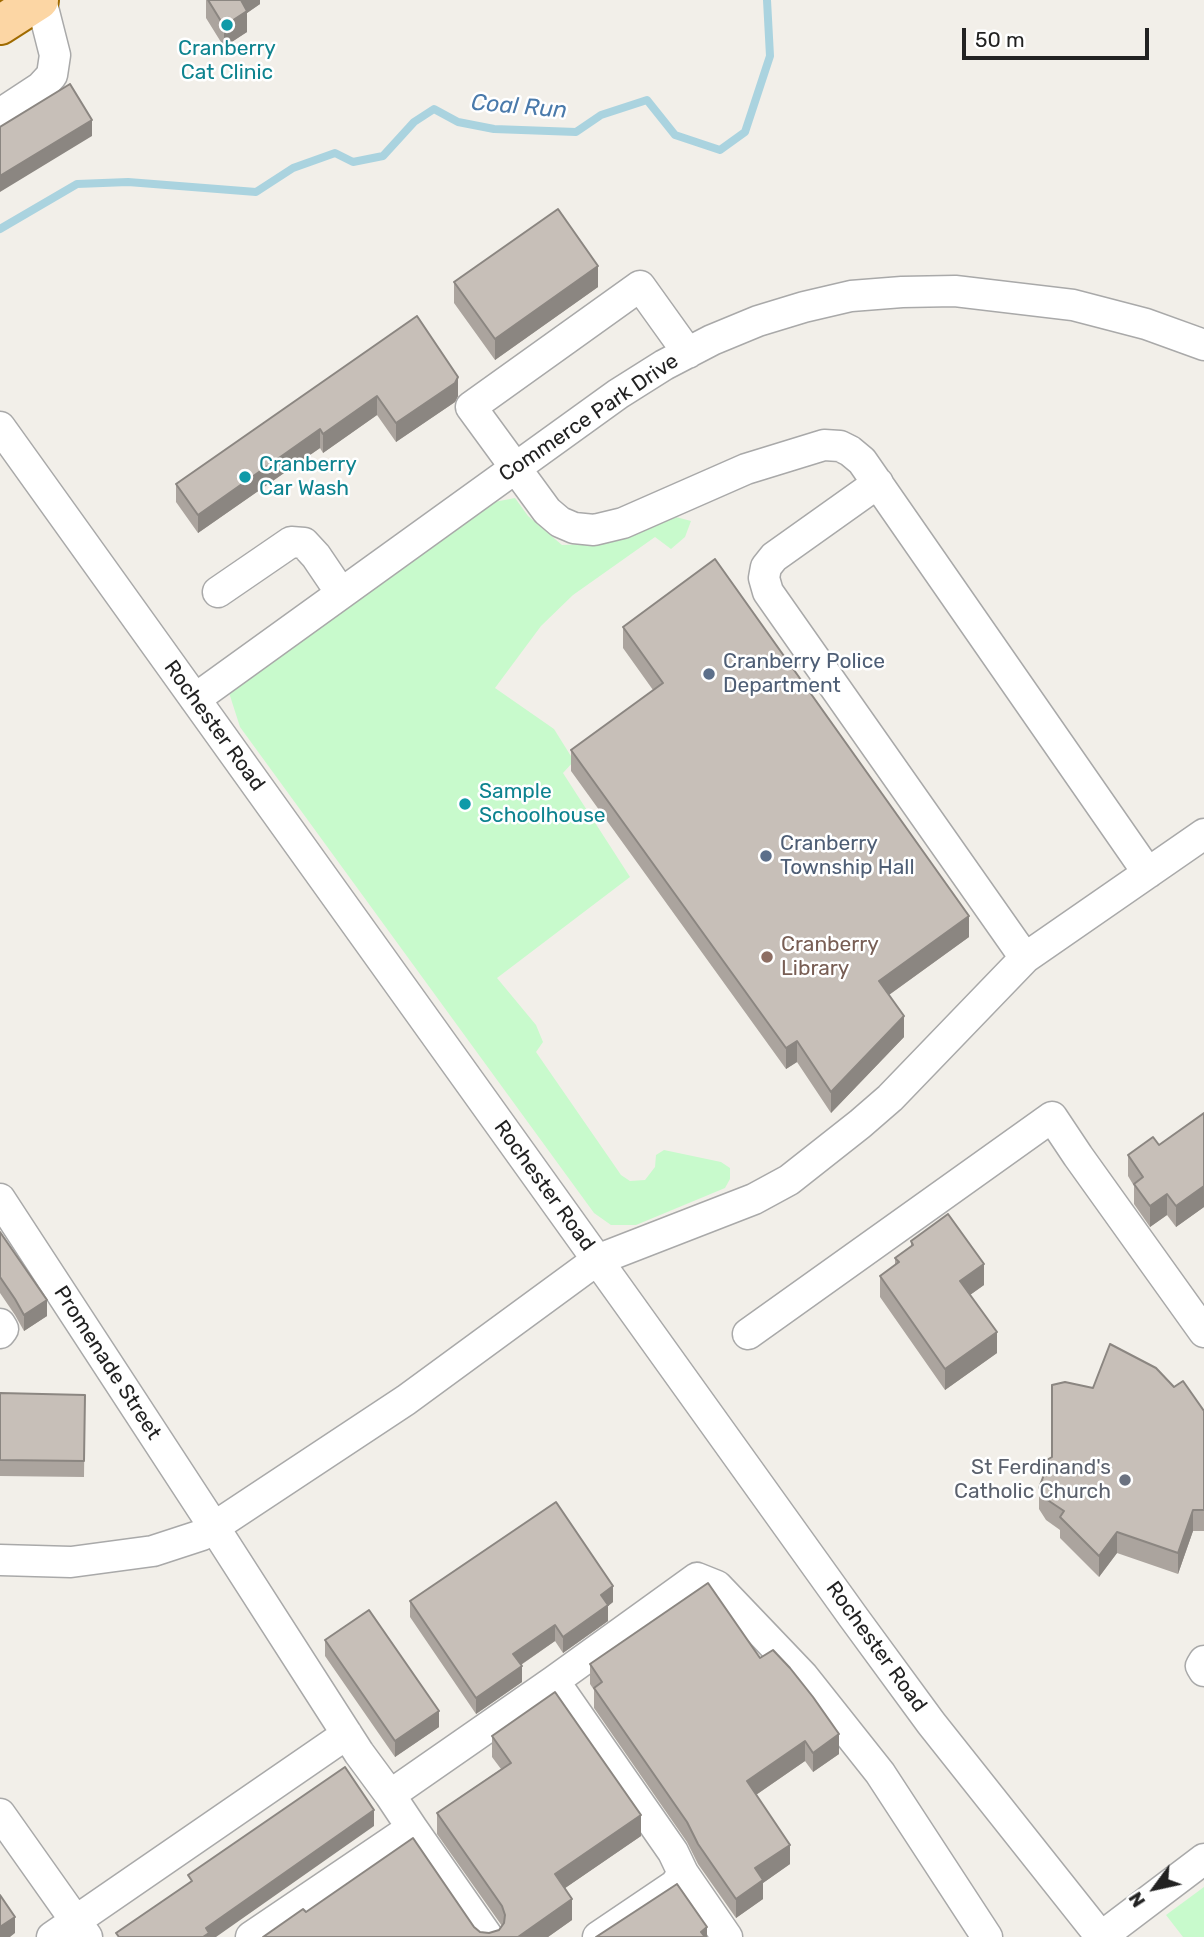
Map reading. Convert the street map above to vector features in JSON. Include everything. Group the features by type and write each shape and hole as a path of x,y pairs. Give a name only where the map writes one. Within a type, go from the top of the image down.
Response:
{"main road":[{"path":"0,24 40,0"}],"street":[{"path":"0,114 41,87 52,75 55,55 40,0"},
{"path":"688,352 640,286 471,407 547,511 560,522 574,528 594,530 623,523 746,469 824,445 840,446 850,451 862,461 1148,873"},
{"name":"Commerce Park Drive","path":"195,699 618,394 688,352 758,321 851,296 955,291 1073,305 1146,324 1204,345"},
{"name":"Rochester Road","path":"0,427 854,1618 931,1723 1101,1937"},
{"path":"878,484 774,557 766,567 764,578 768,592 1026,958"},
{"path":"218,592 291,542 304,543 341,593"},
{"path":"0,1560 71,1562 153,1551 202,1535 405,1400 597,1260 754,1199 789,1180 890,1098 1026,958 1204,834"},
{"path":"748,1334 1052,1117 1204,1332"},
{"name":"Promenade Street","path":"0,1199 347,1734 488,1937"},
{"path":"0,1325 3,1329 0,1333"},
{"path":"390,1795 697,1578 717,1586 803,1676 880,1773 987,1937"},
{"path":"1204,1661 1201,1666 1204,1671"},
{"path":"554,1681 673,1852 683,1873 727,1937"},
{"path":"0,1814 71,1932 347,1734"},
{"path":"251,1937 412,1828"},
{"path":"1101,1937 1204,1859"},
{"path":"598,1937 675,1885 683,1873"}],"green space":[{"path":"515,498 528,516 562,545 587,544 676,517 691,521 685,537 671,549 655,537 573,595 541,626 495,688 554,729 574,761 563,773 630,877 497,978 536,1025 543,1042 536,1052 621,1175 630,1181 645,1180 655,1167 656,1155 664,1150 721,1162 730,1168 730,1179 725,1188 636,1225 611,1225 594,1213 240,727 224,677 489,503"},
{"path":"1204,1887 1204,1937 1183,1937 1166,1915"}],"building":[{"path":"208,0 241,0 247,11 224,26"},
{"path":"70,84 92,120 0,176 0,127"},
{"path":"558,209 598,266 495,339 454,282"},
{"path":"417,316 458,377 455,383 396,423 377,396 323,434 320,429 198,515 176,484"},
{"path":"715,559 969,916 879,981 904,1016 831,1092 797,1041 786,1048 571,750 663,683 623,627"},
{"path":"1204,1113 1204,1186 1176,1206 1167,1194 1150,1206 1134,1184 1143,1177 1128,1155 1153,1137 1159,1145"},
{"path":"948,1214 984,1264 960,1281 997,1332 945,1369 880,1276 899,1262 895,1258 913,1245 911,1241"},
{"path":"0,1232 47,1300 24,1315 0,1277"},
{"path":"1110,1344 1156,1368 1174,1387 1183,1381 1204,1411 1204,1510 1193,1510 1178,1553 1117,1532 1099,1556 1060,1517 1064,1511 1046,1499 1039,1488 1046,1469 1043,1462 1052,1457 1052,1385 1065,1382 1093,1388"},
{"path":"0,1393 85,1395 84,1461 0,1460"},
{"path":"556,1502 613,1586 601,1595 608,1605 563,1637 555,1625 513,1654 522,1666 476,1698 410,1601"},
{"path":"708,1583 760,1658 773,1650 813,1697 839,1734 813,1753 805,1741 747,1781 790,1845 755,1868 763,1880 736,1899 698,1844 687,1822 594,1688 602,1682 590,1664"},
{"path":"369,1610 439,1711 395,1741 325,1640"},
{"path":"555,1692 641,1815 555,1874 572,1899 518,1937 263,1937 303,1909 306,1912 413,1838 474,1927 480,1932 499,1930 505,1915 502,1906 437,1813 511,1763 492,1736"},
{"path":"345,1767 374,1810 206,1928 209,1933 203,1937 119,1937 116,1933 192,1881 188,1875"},
{"path":"677,1884 707,1927 701,1932 705,1937 596,1937"},
{"path":"0,1895 15,1917 0,1927"}],"waterway":[{"name":"Coal Run","path":"0,229 77,184 128,182 256,192 293,168 335,153 353,162 383,156 414,122 434,109 458,122 494,129 576,132 601,115 647,100 675,135 720,150 745,132 770,56 767,0"}],"place":[{"name":"Cranberry Cat Clinic","path":"227,25"},
{"name":"Cranberry Car Wash","path":"245,477"},
{"name":"Cranberry Police Department","path":"709,674"},
{"name":"Sample Schoolhouse","path":"465,804"},
{"name":"Cranberry Township Hall","path":"766,856"},
{"name":"Cranberry Library","path":"767,957"},
{"name":"St Ferdinand's Catholic Church","path":"1125,1480"}]}
